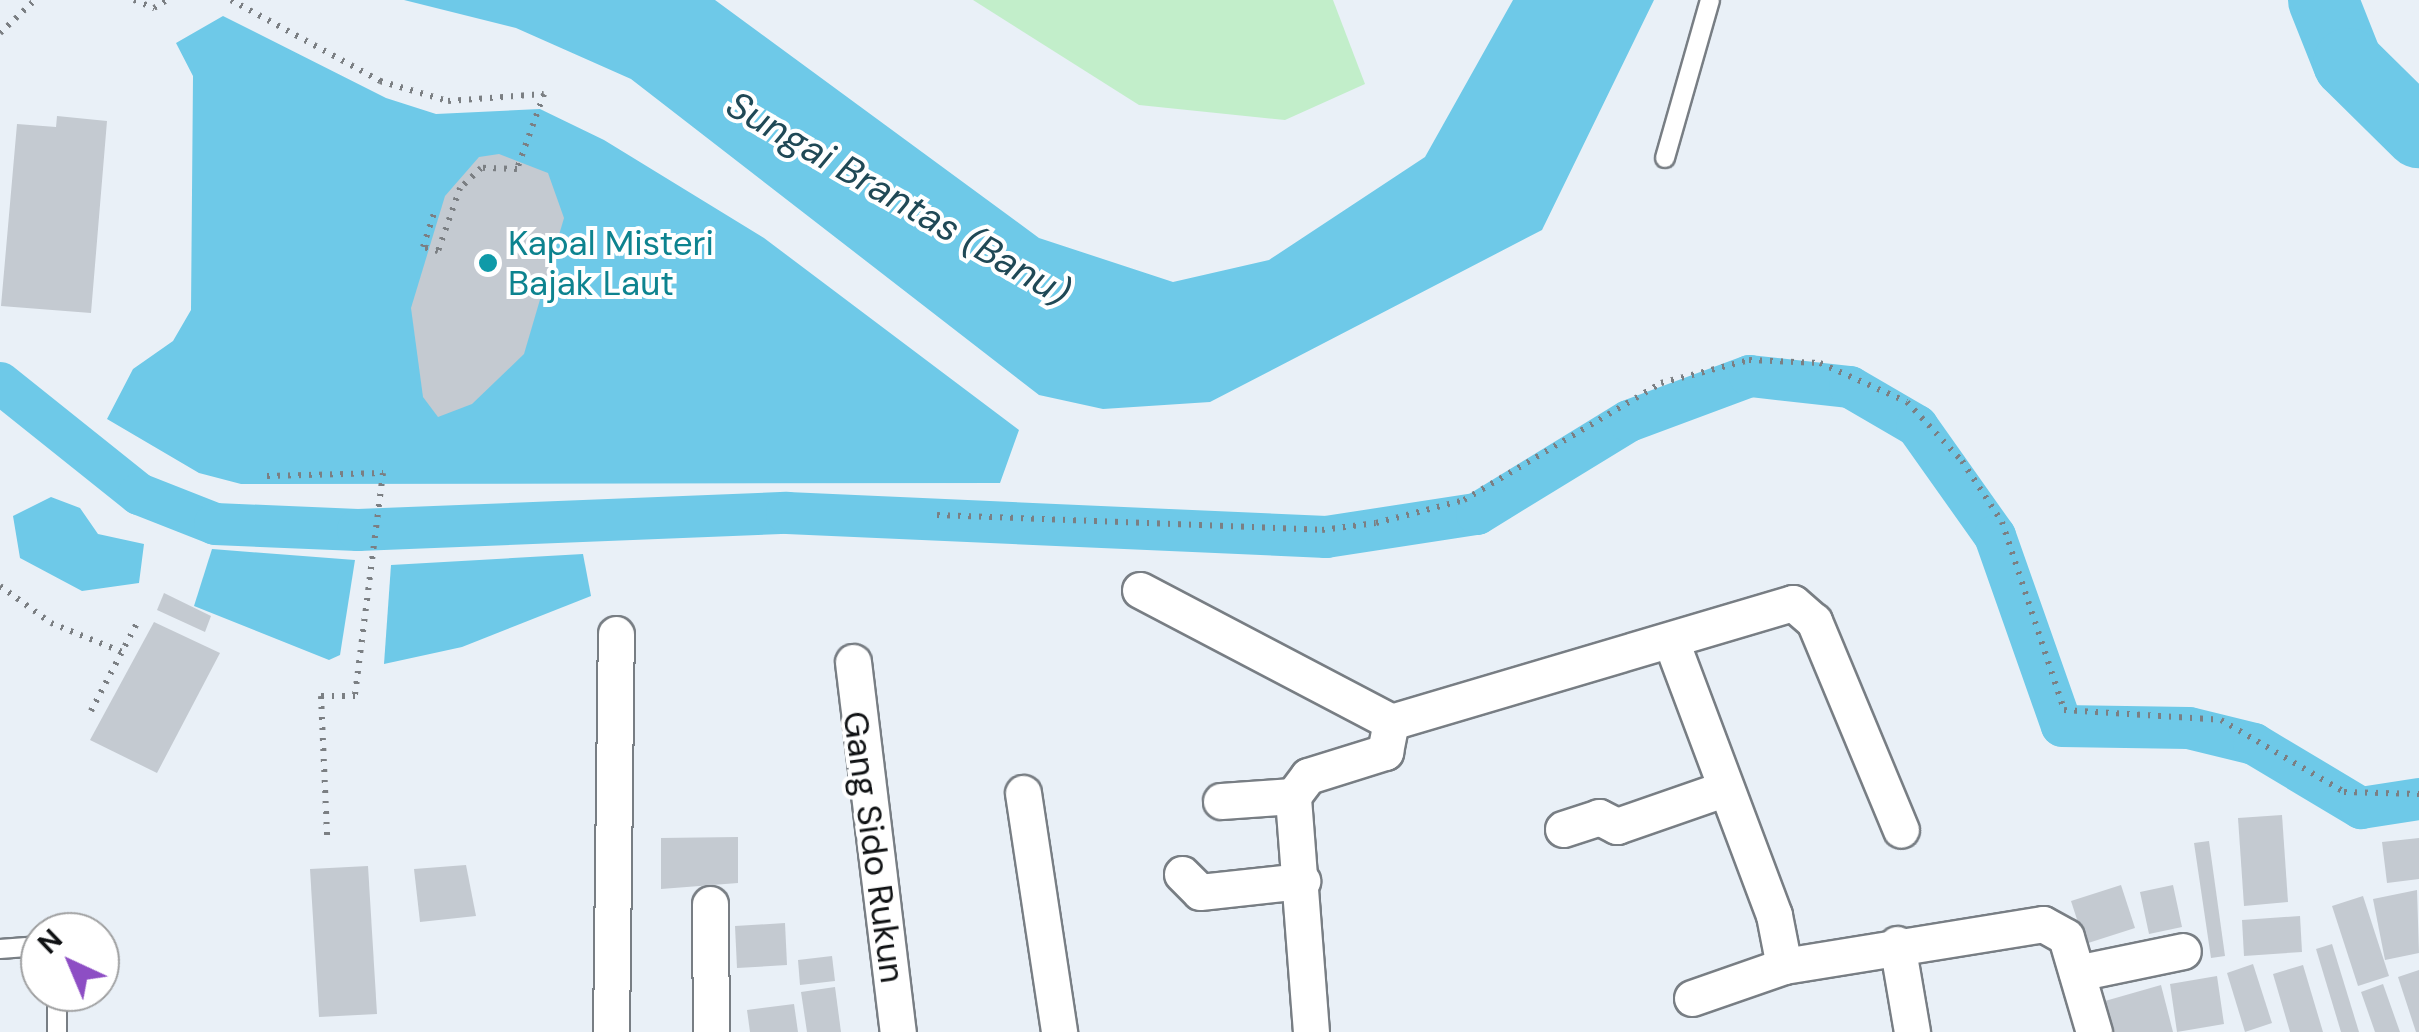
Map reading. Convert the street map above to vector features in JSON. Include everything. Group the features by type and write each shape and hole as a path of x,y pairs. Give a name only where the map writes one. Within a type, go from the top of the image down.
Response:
{"street":[{"path":"1140,590 1390,722 1802,606 1902,830"},
{"path":"611,1032 616,634"},
{"path":"1671,641 1784,966"},
{"name":"Gang Sido Rukun","path":"852,662 898,1032"},
{"path":"1311,1032 1293,796 1308,776 1386,752 1390,722"},
{"path":"1563,829 1599,817 1616,826 1723,789"},
{"path":"1023,793 1059,1032"},
{"path":"1220,800 1293,796"},
{"path":"1182,874 1200,892 1302,882"},
{"path":"710,904 712,1032"},
{"path":"1692,998 1784,966 1897,944 2056,928 2077,973 2094,1032"},
{"path":"1897,944 1912,1032"},
{"path":"2077,973 2182,951"}],"lane":[{"path":"1665,158 1710,0"}],"path":[{"path":"0,33 35,0"},
{"path":"134,0 154,8 167,0"},
{"path":"231,0 380,81 448,101 544,94 517,168 480,168 460,188 438,250 423,246 435,209"},
{"path":"938,515 1322,530 1376,523 1464,500 1661,384 1750,360 1820,363 1907,402 1962,460 2002,522 2064,710 2221,720 2344,792 2419,794"},
{"path":"267,476 383,473 356,696 321,696 328,836"},
{"path":"0,586 52,623 122,652"},
{"path":"90,711 138,621"}],"green space":[{"path":"973,0 1333,0 1365,84 1285,120 1139,105"}],"water":[{"path":"404,0 715,0 1039,238 1173,282 1269,260 1425,157 1513,0 1654,0 1542,230 1210,402 1103,409 1039,395 631,79 516,28"},
{"path":"223,16 386,98 436,114 540,109 604,140 764,238 1019,430 1000,483 241,484 199,473 107,419 133,369 173,341 191,310 193,76 176,43"},
{"path":"51,497 80,508 98,534 144,544 139,583 82,591 20,558 13,516"},
{"path":"212,549 355,560 340,655 329,660 194,606"},
{"path":"583,554 591,596 462,647 384,664 391,565"}],"building":[{"path":"57,116 107,121 91,313 1,306 17,124 56,127"},
{"name":"Kapal Misteri Bajak Laut","path":"499,154 548,173 564,218 524,354 472,404 438,417 423,397 411,308 445,196 479,157"},
{"path":"164,593 211,616 205,632 157,610"},
{"path":"154,622 220,653 157,773 90,740"},
{"path":"2282,815 2288,902 2244,906 2238,818"},
{"path":"738,837 738,883 661,889 661,838"},
{"path":"2419,838 2419,879 2387,883 2382,842"},
{"path":"2209,841 2225,956 2211,958 2194,843"},
{"path":"466,865 476,916 420,922 414,869"},
{"path":"368,866 377,1014 319,1017 310,869"},
{"path":"2121,885 2135,928 2085,944 2071,901"},
{"path":"2173,885 2182,927 2149,934 2140,892"},
{"path":"2417,890 2419,953 2385,960 2373,899"},
{"path":"2363,896 2389,976 2358,986 2332,906"},
{"path":"2300,916 2302,952 2244,956 2242,920"},
{"path":"785,923 787,965 737,968 735,926"},
{"path":"2332,944 2359,1032 2341,1032 2316,949"},
{"path":"832,956 835,981 800,985 798,960"},
{"path":"2253,964 2272,1023 2245,1032 2227,973"},
{"path":"2303,965 2323,1032 2290,1032 2273,974"},
{"path":"2419,970 2419,1032 2416,1032 2398,977"},
{"path":"2217,976 2224,1024 2177,1032 2170,984"},
{"path":"2383,984 2400,1032 2375,1032 2361,992"},
{"path":"2161,985 2173,1032 2105,1032 2098,1003"},
{"path":"835,987 841,1032 807,1032 801,992"},
{"path":"794,1004 798,1032 750,1032 747,1010"}],"waterway":[{"name":"Sungai Brantas (Banu)","path":"2323,0 2348,63 2419,133"},
{"path":"0,383 139,494 215,524 358,530 787,513 1326,537 1477,514 1629,421 1750,376 1850,387 1917,426 1995,536 2062,726 2189,728 2254,744 2361,808 2419,799"}],"place":[{"name":"Kapal Misteri Bajak Laut","path":"488,263"}]}
